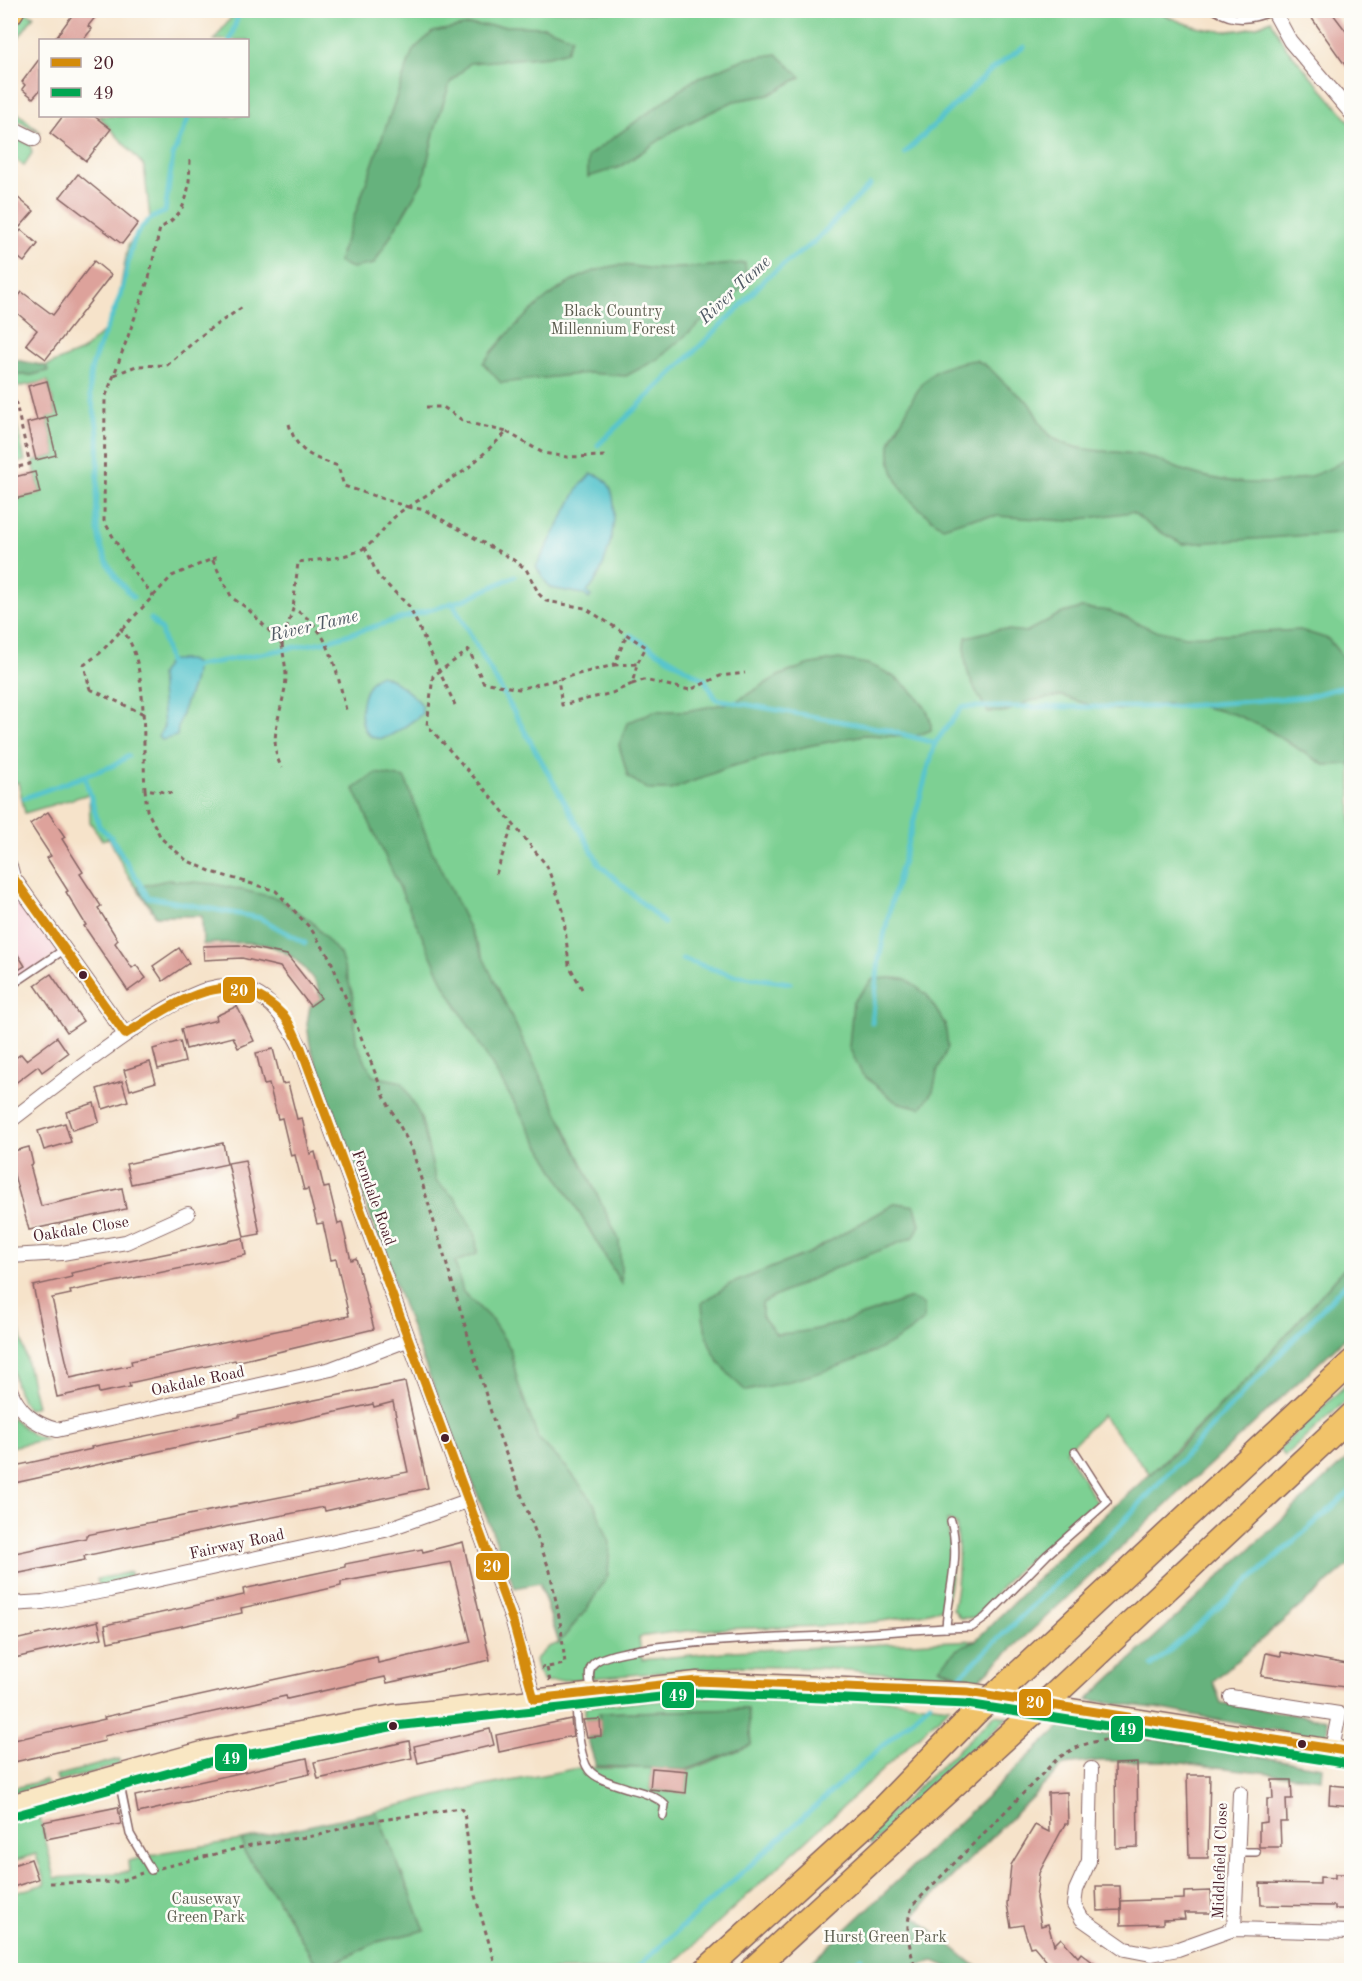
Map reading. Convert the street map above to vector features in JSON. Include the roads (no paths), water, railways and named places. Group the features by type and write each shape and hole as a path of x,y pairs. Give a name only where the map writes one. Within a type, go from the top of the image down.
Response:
{"highway":[{"path":"706,1971 877,1814 976,1712 1352,1362"},
{"path":"752,1971 1025,1720 1064,1701 1352,1415"}],"street":[{"path":"1273,11 1290,41 1352,114"},
{"path":"10,127 34,140"},
{"path":"11,874 126,1034"},
{"name":"Ferndale Road","path":"10,1121 126,1034 193,994 225,986 258,994 285,1017 301,1048 513,1622 534,1699"},
{"name":"Oakdale Close","path":"10,1256 62,1253 126,1242 143,1236 166,1221 188,1214"},
{"name":"Oakdale Road","path":"10,1390 19,1407 34,1422 57,1430 331,1369 407,1340"},
{"name":"Fairway Road","path":"10,1604 43,1602 110,1590 385,1530 467,1501"},
{"path":"10,1804 206,1750 393,1714 583,1692 709,1681 968,1692 1064,1701 1352,1752"},
{"path":"1231,1697 1339,1714 1332,1749"},
{"path":"1091,1769 1089,1861 1076,1890 1074,1905 1082,1919 1125,1949 1151,1954 1178,1949 1234,1929 1352,1932"},
{"name":"Middlefield Close","path":"1234,1929 1240,1793"}],"lane":[{"path":"1215,10 1234,19 1250,20 1273,11"},
{"path":"10,986 65,950"},
{"path":"663,1816 665,1806 658,1798 618,1785 590,1771 585,1764 580,1737 583,1692 593,1663 637,1650 709,1641 972,1627 985,1618 1047,1555 1107,1502 1075,1452"},
{"path":"946,1628 954,1581 954,1533 951,1521"},
{"path":"118,1773 130,1834 151,1870"},
{"path":"1238,1852 1256,1852"}],"water":[{"path":"591,474 604,479 611,491 614,508 609,548 595,582 587,592 591,596 589,599 583,594 550,588 536,567 579,487"},
{"path":"169,660 188,660 195,663 195,673 177,736 162,740 158,737 164,726 160,675"},
{"path":"379,675 389,678 414,697 422,705 422,714 387,737 374,738 367,733 361,714 365,691"}],"waterway":[{"path":"230,39 240,10"},
{"name":"River Tame","path":"905,153 992,69 1024,47"},
{"path":"133,597 116,577 105,558 99,539 97,520 98,434 90,379 97,350 122,290 137,234 144,225 165,212 173,156 189,117"},
{"name":"River Tame","path":"598,445 736,311 766,278 814,242 870,185"},
{"name":"River Tame","path":"190,671 196,666 323,642 466,599 515,576"},
{"path":"452,602 600,865 664,923"},
{"path":"151,619 161,630 170,666"},
{"path":"630,635 705,680 716,699 883,729 935,743 962,707 1169,707 1306,697 1349,685"},
{"path":"872,1023 879,959 891,904 935,743"},
{"name":"River Tame","path":"24,798 115,765 128,756"},
{"path":"85,777 99,826 111,837 148,897 260,918 305,943"},
{"path":"682,959 732,975 790,983"},
{"path":"958,1678 1118,1527 1352,1277"},
{"path":"1152,1666 1352,1490"},
{"path":"634,1970 930,1703"},
{"path":"846,1970 861,1958"}],"park label":[{"name":"Black Country Millennium Forest","path":"613,321"},
{"name":"Causeway Green Park","path":"206,1909"},
{"name":"Hurst Green Park","path":"885,1938"}]}
